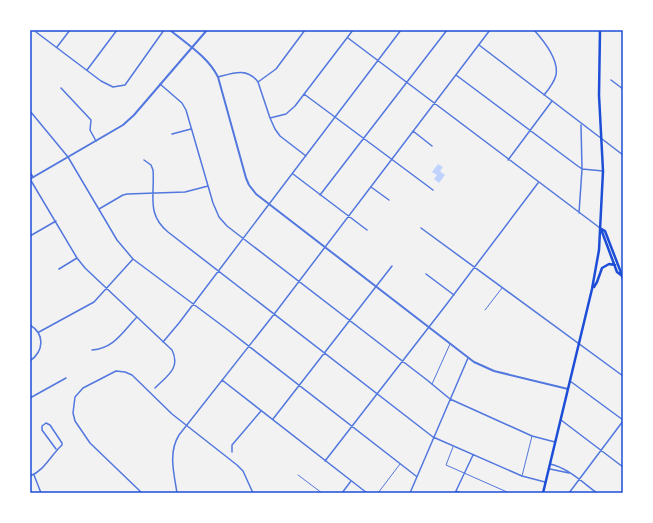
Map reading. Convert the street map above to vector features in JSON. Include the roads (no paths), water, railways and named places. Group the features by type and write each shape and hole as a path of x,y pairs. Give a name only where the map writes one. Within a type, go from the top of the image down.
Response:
{"main road":[{"path":"543,493 599,254 603,171 599,95 600,30"},
{"path":"600,228 617,272 623,280"},
{"path":"600,228 606,231 621,276"},
{"path":"592,289 597,282 602,268 609,264 615,266"}],"street":[{"path":"57,47 70,30"},
{"path":"87,70 117,30"},
{"path":"36,32 87,70 113,87 125,85 164,30"},
{"path":"170,30 210,64 218,78 246,178 256,194 428,328 480,366 568,390"},
{"path":"155,388 172,370 175,362 172,350 89,274 77,258 30,179 123,125 129,120 208,30"},
{"path":"258,82 276,69 305,30"},
{"path":"270,118 288,112 297,104 354,30"},
{"path":"163,342 270,205 401,30"},
{"path":"320,195 447,30"},
{"path":"177,493 173,450 176,440 186,425 349,217 490,30"},
{"path":"534,30 543,40 552,55 556,70 554,81 544,94"},
{"path":"348,38 538,183 600,228"},
{"path":"479,45 623,155"},
{"path":"218,78 240,72 251,75 258,82 270,118 277,133 306,156"},
{"path":"456,74 582,169 603,171"},
{"path":"611,80 623,89"},
{"path":"160,84 182,103 186,110 213,203 219,217 226,226 350,320 450,399 532,436 555,442"},
{"path":"61,88 91,120 90,130 96,141"},
{"path":"304,94 433,190"},
{"path":"508,160 552,101"},
{"path":"30,111 68,157 117,240 133,259 194,304 416,476"},
{"path":"580,213 582,169 581,124"},
{"path":"172,134 192,129"},
{"path":"413,131 432,146"},
{"path":"144,160 149,163 152,168 153,209 159,224 433,437 522,476 545,482"},
{"path":"30,172 33,177"},
{"path":"292,174 367,230"},
{"path":"325,461 454,295 538,183"},
{"path":"99,209 123,195 153,192 185,192 208,186"},
{"path":"371,187 389,200"},
{"path":"30,236 56,221"},
{"path":"421,228 623,376"},
{"path":"622,241 623,235"},
{"path":"59,269 77,258"},
{"path":"39,332 91,305 133,259"},
{"path":"273,419 392,266"},
{"path":"426,274 454,295"},
{"path":"92,350 104,349 110,345 136,317"},
{"path":"30,325 39,332 41,340 40,349 37,355 30,361"},
{"path":"410,493 468,358"},
{"path":"142,493 90,444 73,416 73,404 77,394 83,388 111,372 125,372 134,377 186,425 240,468 243,471 253,493"},
{"path":"30,398 66,378"},
{"path":"222,380 261,412 273,419 367,493"},
{"path":"569,493 623,420 570,380"},
{"path":"232,452 232,445 261,412"},
{"path":"561,420 623,467"},
{"path":"30,476 40,471 56,449 62,445 50,425 46,424 42,426 42,430 56,449"},
{"path":"461,493 456,492 472,455"},
{"path":"550,464 560,467 597,493"},
{"path":"548,469 571,474"},
{"path":"34,475 41,493"},
{"path":"342,493 351,481"}],"lane":[{"path":"485,310 502,288"},
{"path":"432,384 450,344"},
{"path":"522,476 532,436"},
{"path":"454,446 446,464 507,492"},
{"path":"378,493 400,464"},
{"path":"298,475 322,493"}],"water":[{"path":"438,164 443,167 440,171 445,175 439,183 434,179 437,175 432,172"}]}
